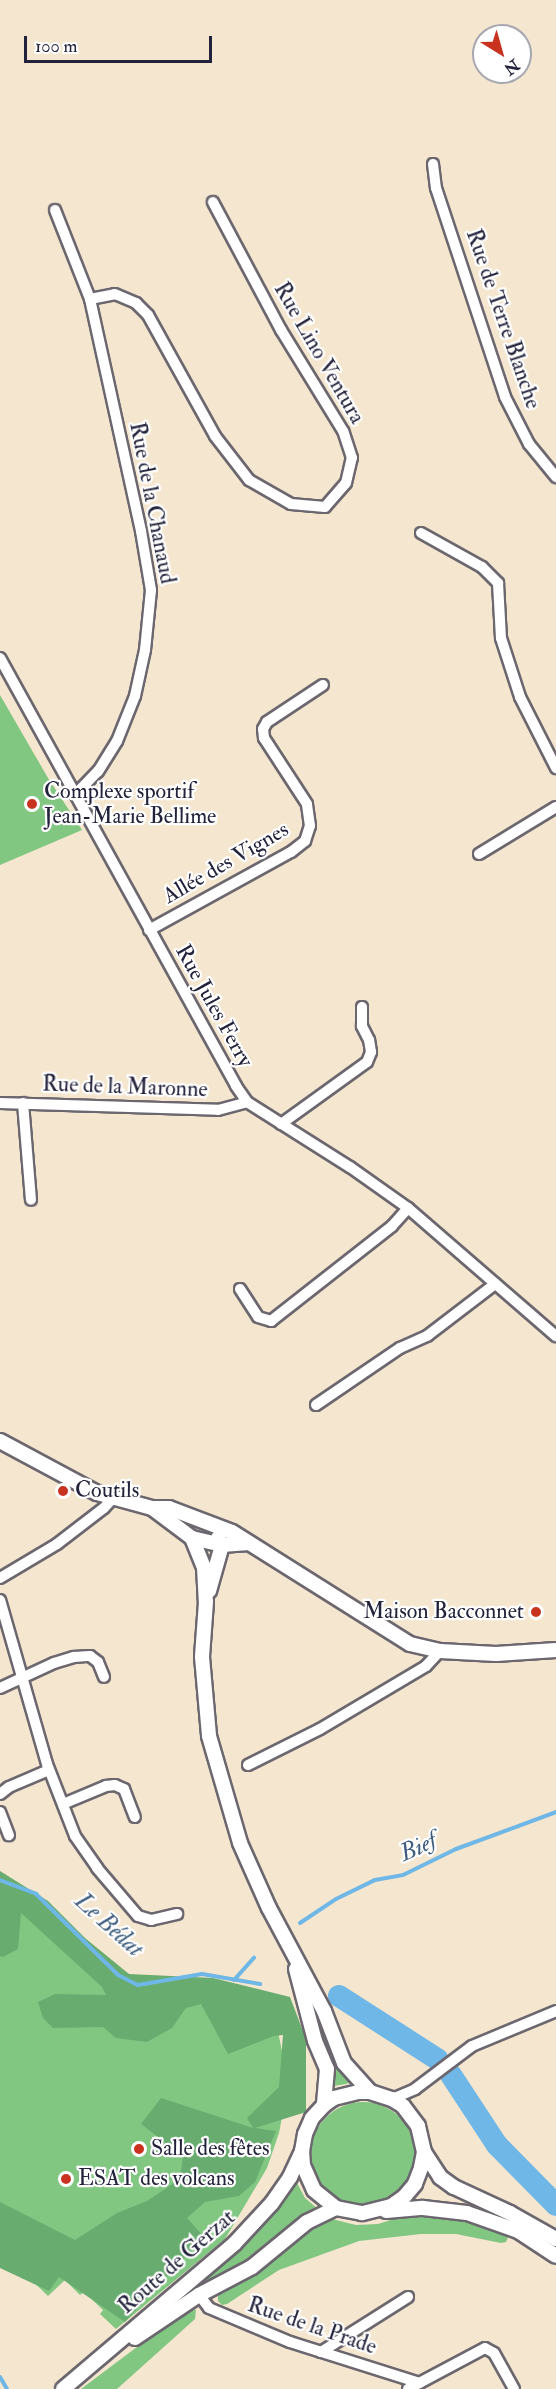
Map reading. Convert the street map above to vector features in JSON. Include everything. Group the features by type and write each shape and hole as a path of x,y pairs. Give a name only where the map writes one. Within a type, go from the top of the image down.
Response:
{"street":[{"name":"Rue de Terre Blanche","path":"433,164 436,188 505,397 529,444 556,477"},
{"name":"Rue Lino Ventura","path":"90,299 115,294 136,303 148,315 215,436 249,480 291,504 325,507 346,483 352,458 344,431 281,330 213,202"},
{"name":"Rue de la Chanaud","path":"55,210 90,299 152,590 145,650 135,696 117,741 98,771 76,794"},
{"path":"421,533 482,567 498,583 501,638 517,687 547,754 556,768"},
{"name":"Rue Jules Ferry","path":"0,658 149,930 247,1102 350,1167 408,1208 556,1336"},
{"name":"Allée des Vignes","path":"149,930 291,852 305,841 310,826 307,804 264,738 263,729 267,722 323,685"},
{"path":"479,854 556,807"},
{"path":"280,1124 367,1062 371,1052 369,1040 362,1026 362,1007"},
{"name":"Rue de la Maronne","path":"0,1103 218,1110 247,1102"},
{"path":"23,1103 30,1200"},
{"path":"240,1289 258,1317 270,1321 392,1226 408,1208"},
{"path":"316,1405 400,1348 426,1336 495,1284"},
{"path":"0,1441 97,1494 152,1508 169,1508 195,1516 254,1544 410,1644 441,1651 496,1654 556,1650"},
{"path":"0,1578 57,1544 104,1508 113,1498"},
{"path":"152,1508 192,1539 222,1545 237,1542 254,1544"},
{"path":"206,1602 222,1545 210,1524"},
{"path":"192,1539 204,1567 206,1602 202,1657 209,1736 240,1843 298,1976 315,2041 327,2069 324,2105"},
{"path":"0,1600 49,1770 75,1836 97,1868 138,1917 151,1920 177,1914"},
{"path":"248,1765 320,1729 426,1666 441,1651"},
{"path":"0,1688 54,1663 90,1656 98,1662 104,1677"},
{"path":"0,1794 9,1787 49,1770"},
{"path":"63,1804 106,1786 115,1785 124,1789 135,1817"},
{"path":"0,1812 9,1835"},
{"path":"280,1931 324,2011 344,2062 370,2092"},
{"path":"392,2099 415,2089 472,2046 556,2011"},
{"path":"375,2212 391,2206 404,2197 415,2184 422,2168 423,2152 418,2126 403,2106 392,2099 370,2092 346,2094 324,2105 308,2126 302,2151 303,2165 311,2184 324,2200 336,2208 362,2214 416,2208 467,2213 518,2231 556,2256"},
{"name":"Route de Gerzat","path":"63,2389 234,2244 272,2203 290,2176 302,2151"},
{"path":"423,2152 435,2171 454,2187 510,2213 556,2239"},
{"name":"Route de Gerzat","path":"67,2389 199,2295 252,2267 307,2222 336,2208"},
{"name":"Rue de la Prade","path":"199,2295 209,2308 222,2314 321,2352 420,2383"},
{"path":"321,2352 408,2296"},
{"path":"408,2389 485,2348 495,2353 514,2389"}],"green space":[{"name":"Complexe sportif Jean-Marie Bellime","path":"0,695 48,778 82,830 0,865"},
{"path":"0,1871 48,1901 85,1938 129,1974 213,1978 290,1997 306,2039 306,2112 255,2128 276,2131 255,2182 239,2196 205,2202 187,2218 204,2237 125,2322 59,2277 49,2291 0,2268 0,2202 75,2240 117,2213 147,2201 180,2179 183,2156 141,2124 161,2098 253,2128 247,2118 279,2087 283,2035 274,2036 228,2054 201,2004 186,2008 172,2028 147,2042 116,2038 103,2027 53,2028 43,2018 38,2002 55,1994 106,1995 102,1987 21,1913 18,1949 3,1957 0,1956"},
{"path":"0,1887 113,1981 187,1980 277,2027 282,2051 285,2101 279,2133 267,2168 225,2239 116,2329 100,2314 103,2310 84,2292 80,2295 65,2280 48,2296 17,2266 0,2268"},
{"path":"315,2003 341,2067 351,2082 334,2086 335,2071 313,2017"},
{"path":"363,2102 383,2106 400,2117 411,2134 415,2154 411,2174 400,2191 383,2202 363,2206 343,2202 326,2191 315,2174 311,2154 315,2134 326,2117 343,2106"},
{"path":"296,2181 305,2198 318,2209 247,2261 193,2292 191,2289"},
{"path":"423,2213 492,2227 509,2235 506,2242 501,2243 456,2234 421,2234 359,2241 279,2270 227,2304 222,2305 218,2301 218,2290 314,2224 332,2219 356,2225 378,2224 403,2216"},
{"path":"196,2310 195,2319 117,2389 81,2389 185,2311"}],"waterway":[{"name":"Bief","path":"300,1923 336,1899 375,1880 403,1875 456,1849 556,1812"},
{"name":"Le Bédat","path":"0,1880 36,1894 118,1975 138,1985 202,1974 260,1984"},
{"name":"Bief","path":"234,1980 254,1958"},
{"name":"Le Bédat","path":"339,1996 437,2059"},
{"name":"Le Bédat","path":"451,2075 497,2145 556,2205"},
{"path":"0,2377 7,2389"}],"place":[{"name":"Complexe sportif Jean-Marie Bellime","path":"32,804"},
{"name":"Coutils","path":"63,1491"},
{"name":"Maison Bacconnet","path":"536,1612"},
{"name":"Salle des fêtes","path":"139,2149"},
{"name":"ESAT des volcans","path":"66,2179"}]}
